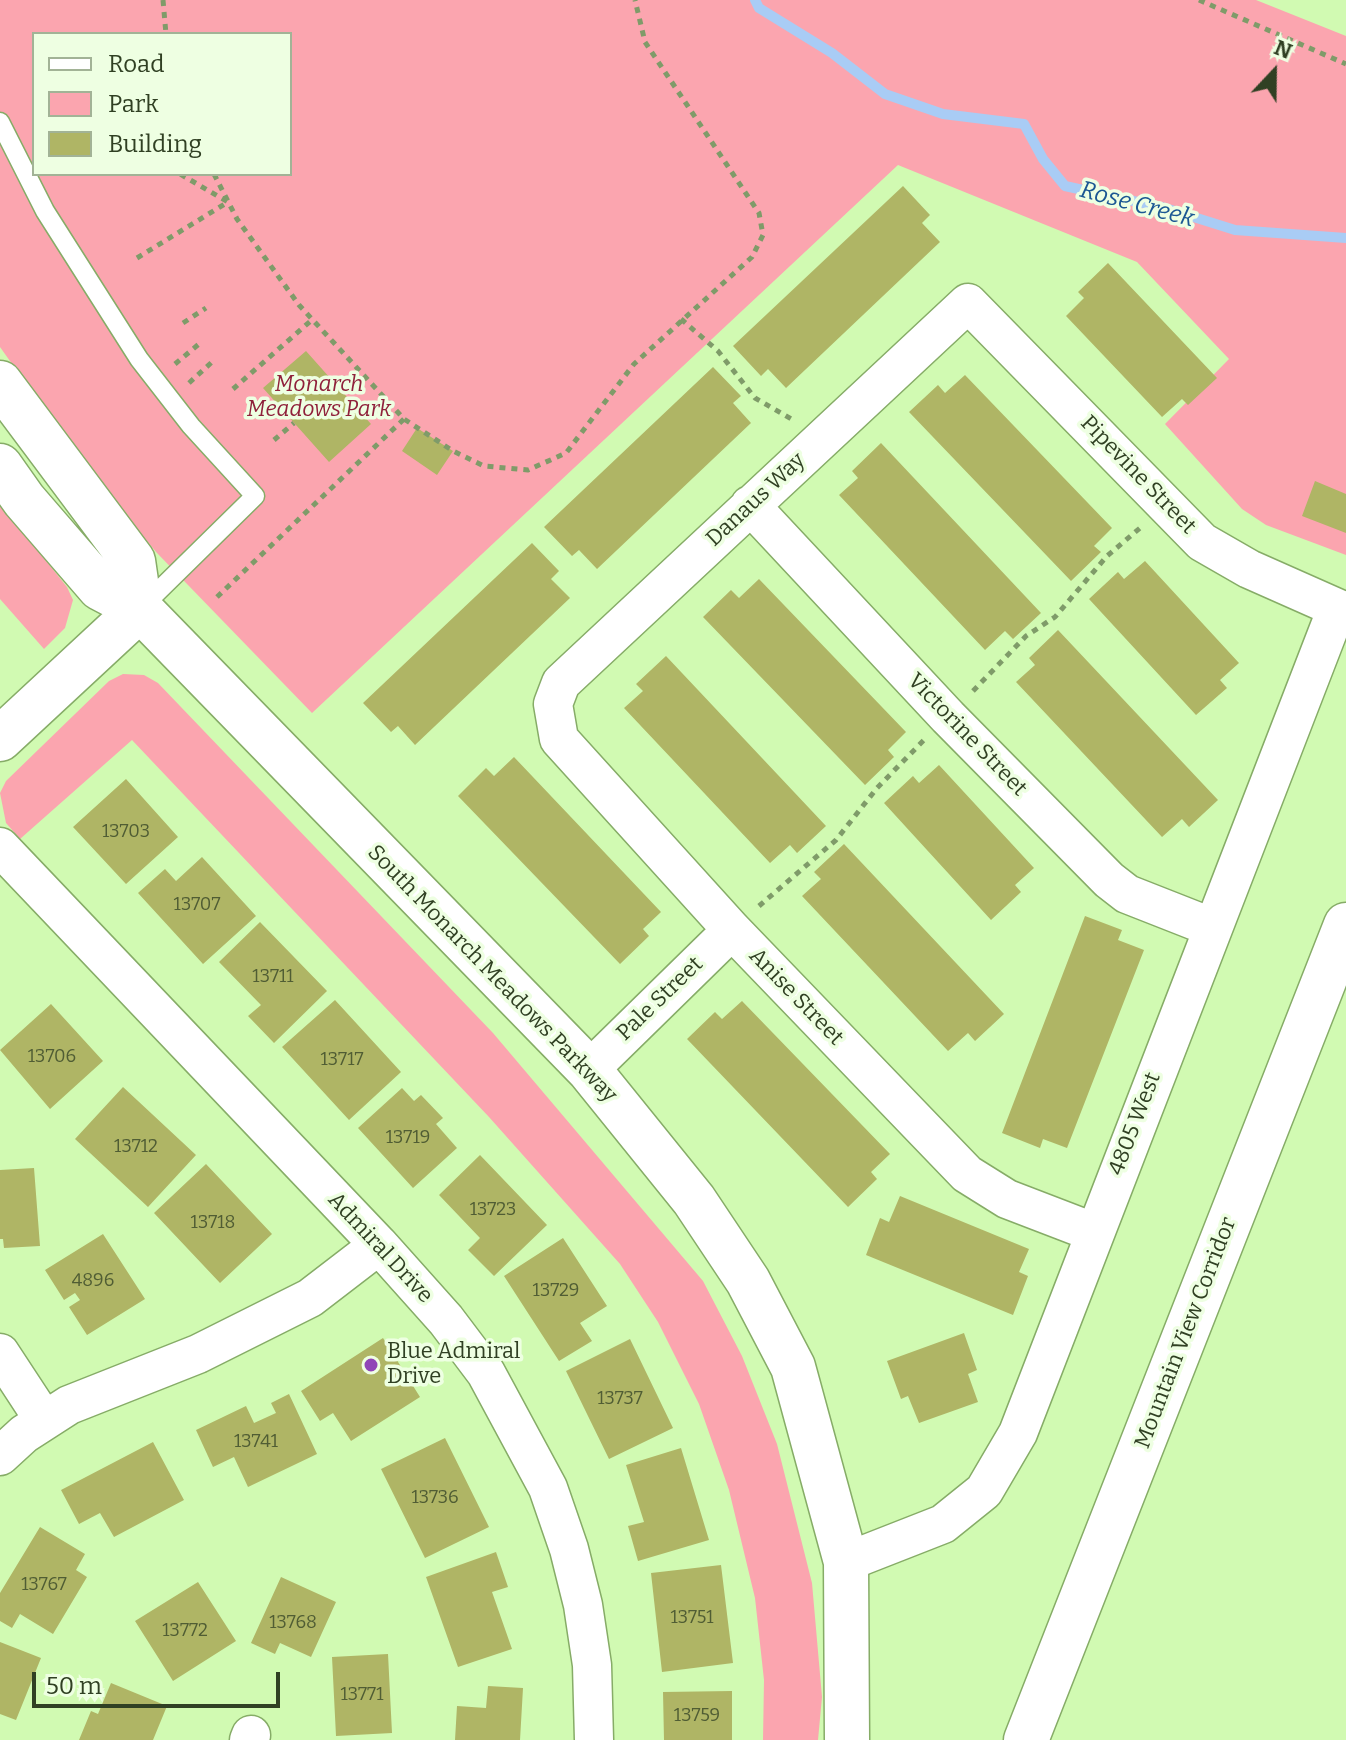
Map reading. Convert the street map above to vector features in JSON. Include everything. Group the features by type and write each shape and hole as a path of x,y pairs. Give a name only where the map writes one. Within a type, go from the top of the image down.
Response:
{"main road":[{"path":"0,383 133,561 140,609 0,739"},
{"name":"South Monarch Meadows Parkway","path":"0,466 24,500 100,588 140,609 589,1070 694,1200 748,1281 793,1367 846,1562 847,1740"},
{"name":"Mountain View Corridor","path":"1026,1740 1346,925"}],"street":[{"name":"Danaus Way","path":"553,704 561,683 968,303"},
{"name":"Pipevine Street","path":"968,303 1202,542 1249,569 1337,608"},
{"name":"Victorine Street","path":"750,505 948,717 1109,880 1127,894 1211,927"},
{"name":"4805 West","path":"846,1562 943,1524 984,1491 1018,1433 1093,1232 1337,608"},
{"name":"Anise Street","path":"553,704 559,739 746,918 967,1174 1007,1199 1093,1232"},
{"name":"Admiral Drive","path":"0,847 379,1245 446,1320 486,1373 548,1488 583,1605 592,1665 594,1740"},
{"name":"Pale Street","path":"589,1070 746,918"},
{"path":"0,1456 44,1420 91,1395 198,1354 310,1298 379,1245"},
{"path":"0,1353 44,1420"}],"lane":[{"path":"0,122 45,211 139,359 191,426 255,496 140,609"}],"path":[{"path":"163,0 166,32"},
{"path":"215,176 228,202 299,305 404,419 453,451 484,466 528,470 566,453 634,364 752,257 763,235 759,213 645,42 635,0"},
{"path":"1199,0 1346,64"},
{"path":"183,176 228,202"},
{"path":"137,258 228,202"},
{"path":"183,323 206,308"},
{"path":"233,389 314,318"},
{"path":"681,319 718,351 755,398 790,417 803,430"},
{"path":"217,597 404,419"},
{"path":"274,440 294,423"},
{"path":"972,692 1026,636 1055,617 1107,556 1151,519"},
{"path":"746,918 836,840 877,788 928,735"}],"green space":[{"name":"Monarch Meadows Park","path":"0,0 1256,0 1346,36 1346,555 1266,525 1242,509 1165,424 1229,359 1137,262 898,165 312,713 157,553 91,475 0,347"},
{"path":"0,503 67,587 73,600 65,628 44,649 0,599"},
{"path":"123,674 144,675 158,683 493,1033 703,1281 742,1356 777,1444 812,1583 822,1697 818,1740 763,1740 764,1680 755,1598 729,1490 699,1404 658,1322 620,1264 489,1117 132,740 20,839 6,823 0,793 6,781 109,681"}],"building":[{"path":"903,186 930,215 922,223 940,242 786,388 768,369 761,376 733,346"},
{"path":"1108,263 1217,378 1188,405 1182,399 1162,417 1066,316 1084,298 1078,292"},
{"path":"306,351 371,424 329,462 263,388"},
{"path":"713,367 741,396 733,403 751,423 597,569 579,550 572,556 544,527"},
{"path":"965,375 1112,528 1094,546 1101,552 1071,581 909,412 938,385 945,393"},
{"path":"417,428 453,451 437,475 402,451"},
{"path":"881,443 1041,613 1013,639 1005,631 985,650 839,495 858,478 852,471"},
{"path":"1315,481 1346,494 1346,533 1302,516"},
{"path":"532,543 559,571 551,579 570,598 415,745 398,726 391,732 363,703"},
{"path":"1145,561 1239,663 1220,680 1227,688 1196,715 1089,599 1118,572 1124,579"},
{"path":"759,579 906,732 888,750 894,757 865,785 703,617 731,590 739,598"},
{"path":"1058,630 1218,800 1189,827 1182,819 1162,837 1016,682 1035,665 1029,658"},
{"path":"666,656 826,826 797,853 790,845 770,863 624,708 643,691 636,684"},
{"path":"514,757 661,912 643,929 649,936 620,964 458,796 486,768 494,776"},
{"path":"939,765 1034,868 1015,885 1021,892 991,920 884,803 913,776 919,783"},
{"path":"126,779 178,837 126,884 73,827"},
{"path":"844,844 1004,1014 975,1041 968,1033 948,1051 802,896 821,879 814,872"},
{"path":"202,857 256,916 203,964 138,893 165,869 176,881"},
{"path":"1085,916 1122,930 1118,940 1144,950 1067,1148 1043,1139 1040,1148 1002,1133"},
{"path":"260,922 327,991 274,1043 248,1016 261,1005 219,962"},
{"path":"335,1000 401,1072 349,1120 282,1047"},
{"path":"742,1001 890,1154 871,1172 877,1179 848,1207 687,1039 715,1012 722,1019"},
{"path":"51,1004 103,1061 50,1109 0,1050"},
{"path":"123,1087 196,1155 148,1207 75,1139"},
{"path":"402,1088 414,1101 421,1095 443,1118 436,1124 457,1148 413,1188 358,1128"},
{"path":"480,1155 547,1225 494,1276 468,1250 480,1238 439,1195"},
{"path":"206,1164 272,1234 220,1283 154,1213"},
{"path":"34,1168 40,1246 4,1248 3,1239 0,1239 0,1170"},
{"path":"900,1196 1029,1249 1019,1272 1028,1276 1013,1315 866,1255 880,1218 889,1222"},
{"path":"103,1234 145,1299 87,1335 69,1307 80,1300 75,1293 64,1300 45,1270"},
{"path":"563,1238 607,1306 580,1323 592,1341 559,1361 504,1276"},
{"path":"964,1333 977,1370 968,1374 978,1402 919,1423 908,1396 901,1399 887,1361"},
{"name":"Blue Admiral Drive","path":"383,1338 420,1397 351,1441 333,1413 320,1421 301,1391"},
{"path":"630,1339 673,1428 609,1459 566,1371"},
{"path":"289,1394 317,1454 248,1487 234,1457 213,1467 196,1430 246,1406 254,1423 276,1413 271,1403"},
{"path":"445,1438 489,1527 425,1558 381,1469"},
{"path":"153,1442 184,1500 114,1537 100,1513 79,1524 61,1490"},
{"path":"681,1448 709,1540 638,1561 628,1526 644,1522 626,1465"},
{"path":"40,1527 85,1554 76,1570 87,1577 53,1634 20,1614 12,1628 0,1621 0,1593"},
{"path":"496,1552 508,1587 492,1592 512,1649 458,1667 426,1577"},
{"path":"721,1565 733,1663 662,1672 651,1573"},
{"path":"281,1577 336,1602 311,1657 280,1643 275,1654 251,1643"},
{"path":"198,1582 236,1641 173,1681 135,1621"},
{"path":"0,1642 41,1658 16,1720 0,1714"},
{"path":"388,1654 392,1733 336,1736 332,1657"},
{"path":"111,1683 167,1706 153,1740 79,1740 91,1711 98,1714"},
{"path":"488,1686 523,1688 520,1740 455,1740 457,1706 486,1708"},
{"path":"732,1691 732,1740 664,1740 663,1692"}],"waterway":[{"name":"Rose Creek","path":"755,0 759,8 832,53 885,94 943,114 1024,124 1043,159 1065,186 1165,208 1235,230 1346,238"}],"place":[{"name":"Blue Admiral Drive","path":"371,1365"}]}
